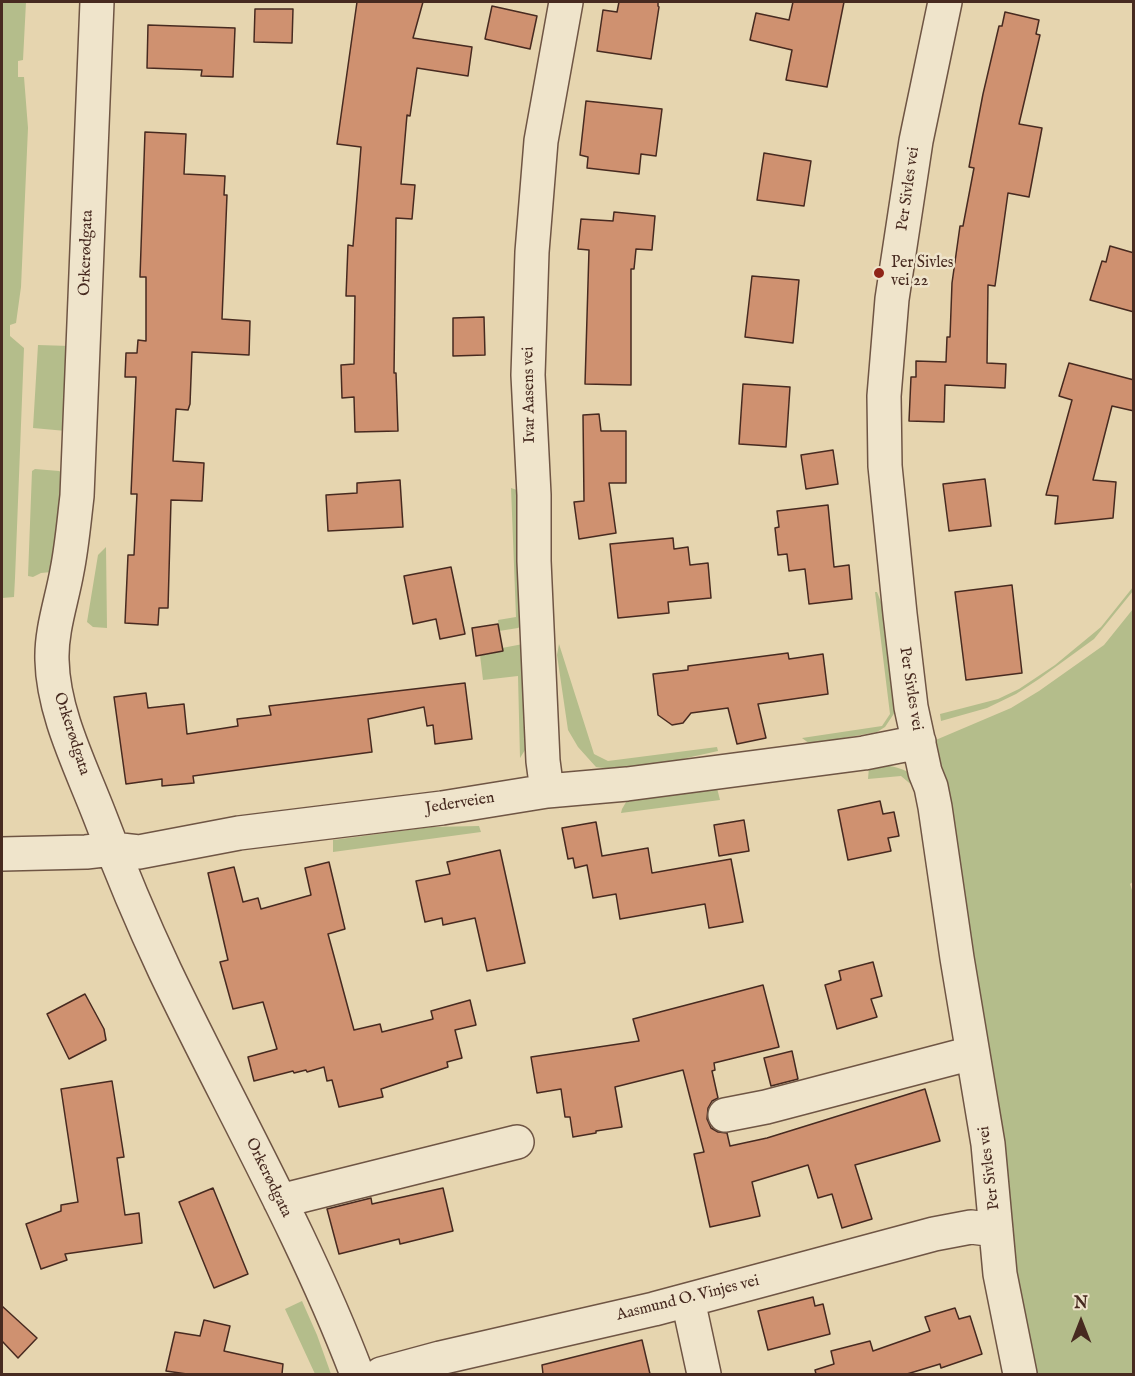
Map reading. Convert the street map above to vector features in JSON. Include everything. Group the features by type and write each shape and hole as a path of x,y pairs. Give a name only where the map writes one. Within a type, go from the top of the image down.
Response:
{"street":[{"name":"Orkerødgata","path":"97,2 77,496 67,570 54,634 52,659 55,688 65,726 112,849 165,970 321,1287 357,1374"},
{"name":"Ivar Aasens vei","path":"547,790 543,761 528,375 532,252 541,141 566,2"},
{"name":"Per Sivles vei","path":"945,2 916,141 892,299 884,396 885,466 911,707 935,807 988,1144 1000,1274 1020,1374"},
{"name":"Jederveien","path":"2,854 77,853 112,849 139,852 239,833 442,808 547,790 627,784 852,755 919,742"},
{"path":"725,1115 766,1107 972,1053"},
{"path":"280,1201 517,1142"},
{"name":"Aasmund O. Vinjes vei","path":"381,1374 688,1300 934,1234 971,1227 996,1230"},
{"path":"688,1300 704,1374"}],"green space":[{"path":"2,2 26,2 23,60 18,61 18,77 24,77 28,128 21,287 16,323 10,325 10,336 24,348 14,597 2,598"},
{"path":"38,345 70,346 66,431 33,428"},
{"path":"35,469 63,473 51,572 33,577 28,576 32,471"},
{"path":"511,488 517,490 523,580 523,625 499,631 498,620 516,617"},
{"path":"106,547 107,628 93,627 87,622 98,555"},
{"path":"1133,587 1133,591 1094,639 1039,679 1016,694 987,708 941,721 940,714 998,699 1019,689 1055,665 1101,627"},
{"path":"875,592 883,607 897,709 885,727 877,732 810,744 802,738 882,726 890,714"},
{"path":"1133,609 1134,881 1130,884 1134,896 1133,1374 1028,1374 931,742 1011,708 1039,691 1104,645"},
{"path":"523,644 525,750 520,758 518,676 483,680 480,655"},
{"path":"559,644 594,754 608,761 717,747 718,751 642,767 596,767 578,747 568,730 557,655"},
{"path":"886,765 908,772 920,792 901,776 868,779 869,767"},
{"path":"717,788 720,800 621,813 629,797"},
{"path":"479,826 481,832 333,852 333,840 431,827"},
{"path":"302,1301 331,1374 315,1374 285,1309"}],"building":[{"path":"357,2 423,2 413,38 472,47 468,76 417,68 410,116 407,115 401,184 415,185 412,219 396,218 394,373 396,373 398,431 355,432 354,397 342,398 341,365 354,364 355,296 346,296 348,245 353,246 361,147 337,144"},
{"path":"619,2 658,2 651,59 597,51 603,10 617,12"},
{"path":"793,2 844,2 827,87 786,80 792,50 750,40 756,13 789,20"},
{"path":"492,6 537,16 530,49 485,39"},
{"path":"255,9 293,9 292,43 254,42"},
{"path":"1005,12 1039,20 1036,34 1040,35 1019,124 1042,128 1029,197 1008,193 995,286 988,285 987,363 1006,364 1005,388 945,385 944,422 909,421 911,377 916,377 916,361 946,362 947,337 950,337 952,283 960,226 963,226 974,168 969,167 983,94 999,26 1002,26"},
{"path":"148,25 235,28 233,77 201,76 202,70 147,68"},
{"path":"586,101 662,109 656,156 641,154 639,174 587,168 588,157 580,155"},
{"path":"145,132 186,134 184,174 225,176 224,195 227,195 222,319 250,321 249,355 192,352 190,404 188,410 176,409 173,461 204,463 202,501 171,500 168,608 159,608 158,625 125,623 128,555 134,555 137,494 131,494 136,377 125,377 126,353 137,353 138,340 146,341 146,277 140,277"},
{"path":"764,153 811,161 804,206 757,200"},
{"path":"614,212 655,216 652,250 636,249 634,269 631,269 631,385 585,384 589,250 578,249 581,219 613,221"},
{"path":"1110,246 1134,253 1134,312 1090,300 1102,261 1106,262"},
{"path":"752,276 799,280 793,343 745,337"},
{"path":"484,317 485,355 453,356 453,318"},
{"path":"1069,363 1134,380 1134,411 1112,406 1093,480 1116,482 1113,518 1055,524 1058,496 1046,495 1072,400 1059,396"},
{"path":"743,384 790,387 786,447 739,444"},
{"path":"599,414 601,431 626,431 626,483 609,483 616,533 579,539 574,502 584,501 583,415"},
{"path":"833,450 838,484 806,489 801,455"},
{"path":"985,479 991,526 949,531 943,484"},
{"path":"400,480 403,527 328,531 326,495 357,493 357,483"},
{"path":"828,505 834,567 849,565 852,599 809,604 805,569 789,571 787,554 778,555 775,528 779,527 777,511"},
{"path":"673,538 674,549 688,547 690,565 708,563 711,598 668,602 669,613 618,618 610,544"},
{"path":"451,567 465,634 440,639 436,619 413,624 404,576"},
{"path":"1012,585 1022,673 966,680 955,592"},
{"path":"498,624 503,651 476,656 472,628"},
{"path":"788,653 789,659 823,654 828,694 758,704 766,738 737,744 728,708 691,713 683,723 672,725 658,715 653,674 688,670 688,666"},
{"path":"465,683 472,739 435,744 433,725 427,726 424,707 368,719 372,752 193,776 194,783 162,786 162,779 126,784 114,697 146,693 148,708 184,704 187,734 238,726 237,719 271,715 269,706"},
{"path":"880,801 883,814 894,812 899,836 888,838 891,851 848,860 838,810"},
{"path":"744,820 749,851 719,856 714,825"},
{"path":"596,822 602,856 648,848 652,873 731,859 743,922 709,928 705,904 620,919 616,894 593,898 587,865 575,868 573,858 568,859 562,828"},
{"path":"500,850 525,963 487,971 475,918 443,925 442,918 425,922 416,881 450,874 447,862"},
{"path":"329,862 345,929 328,934 354,1030 380,1024 382,1032 433,1019 431,1011 470,1000 476,1025 455,1030 462,1058 447,1062 448,1067 381,1089 383,1097 339,1107 332,1080 327,1081 324,1067 307,1072 306,1070 294,1073 293,1071 254,1081 248,1057 277,1049 263,1002 233,1009 220,962 228,960 208,873 234,867 243,902 258,898 261,909 311,895 305,868"},
{"path":"873,962 882,996 871,999 877,1017 837,1029 825,985 841,980 839,971"},
{"path":"763,985 779,1047 714,1063 715,1070 712,1071 718,1098 712,1101 708,1108 707,1119 711,1128 727,1133 730,1146 767,1138 925,1089 940,1141 855,1165 872,1219 842,1228 832,1194 818,1198 808,1165 752,1182 760,1216 710,1227 694,1154 704,1152 683,1070 615,1087 622,1127 573,1137 570,1117 565,1117 561,1089 537,1093 531,1057 639,1041 633,1019"},
{"path":"85,994 104,1029 106,1040 69,1059 47,1014"},
{"path":"792,1051 798,1079 771,1086 764,1058"},
{"path":"112,1081 124,1157 117,1158 125,1215 139,1213 142,1243 65,1254 67,1260 41,1269 26,1224 61,1211 61,1205 78,1202 61,1089"},
{"path":"213,1188 248,1274 214,1288 179,1202"},
{"path":"443,1188 453,1231 400,1244 399,1239 339,1254 327,1209 371,1198 372,1204"},
{"path":"813,1297 815,1306 823,1304 830,1334 768,1350 758,1311"},
{"path":"2,1306 37,1338 18,1358 2,1341"},
{"path":"955,1308 959,1319 970,1316 982,1354 941,1368 940,1364 907,1374 816,1374 815,1370 834,1364 831,1351 870,1341 873,1351 930,1331 925,1317"},
{"path":"204,1320 230,1326 224,1351 283,1364 282,1374 187,1374 166,1371 175,1332 200,1336"},
{"path":"642,1340 650,1374 543,1374 542,1365"}],"place":[{"name":"Per Sivles vei 22","path":"879,273"}]}
